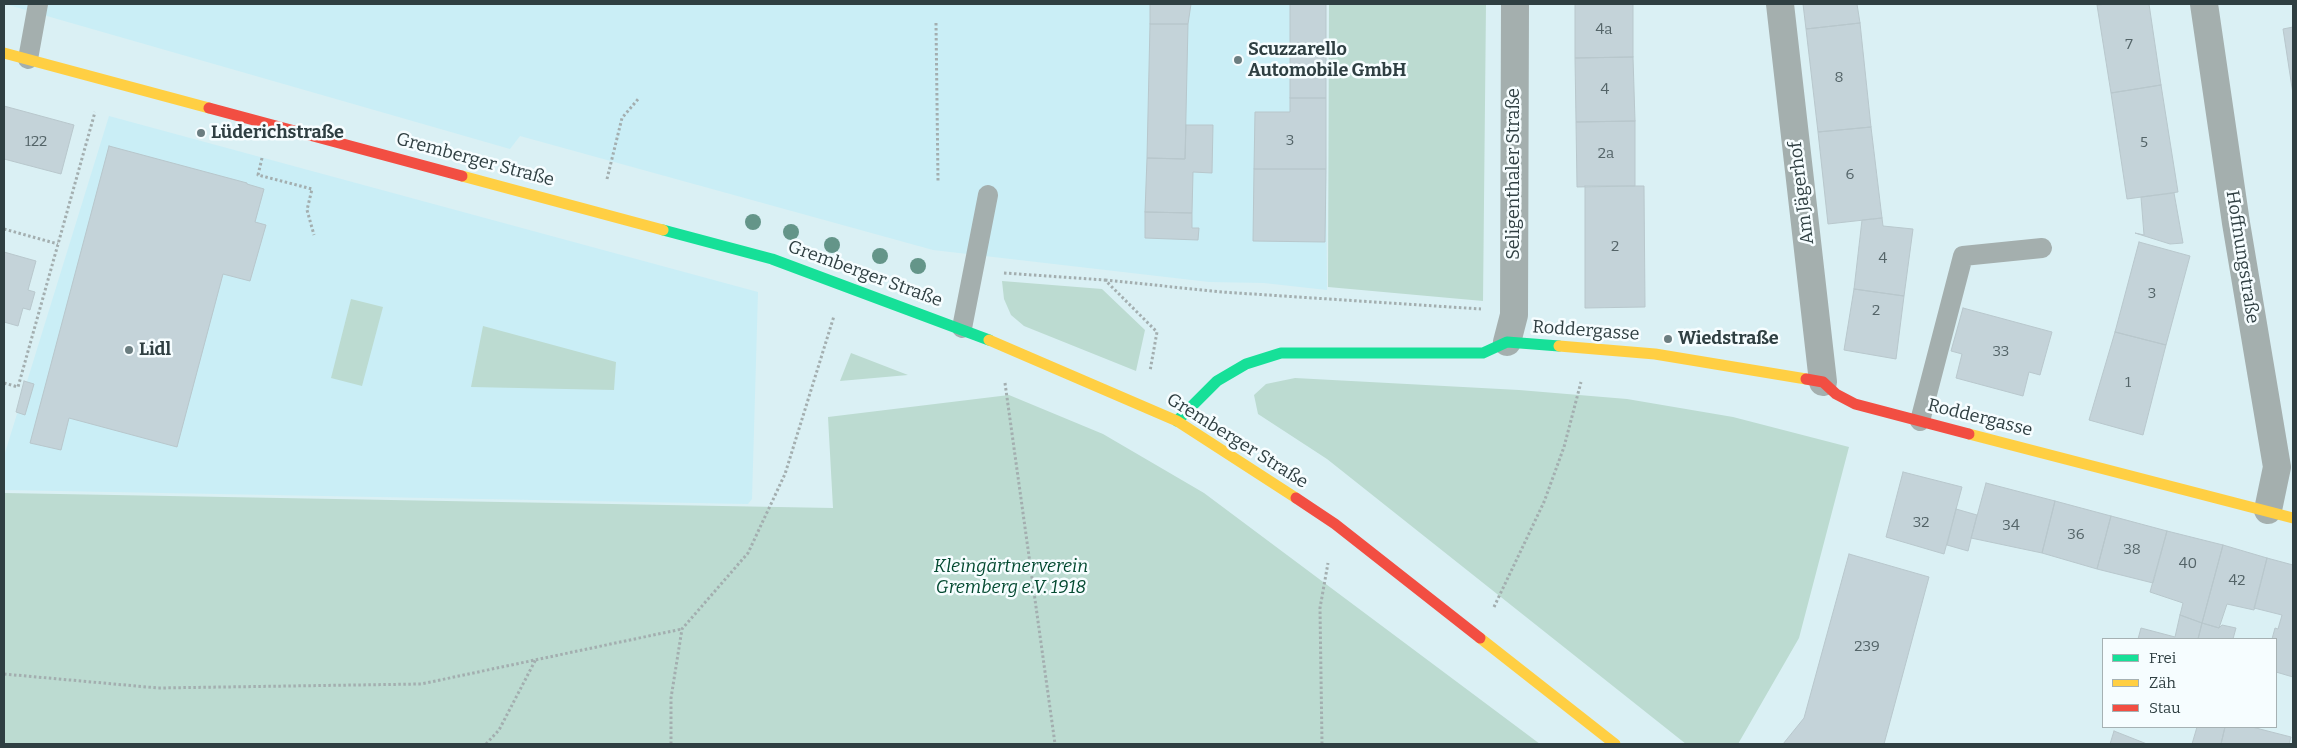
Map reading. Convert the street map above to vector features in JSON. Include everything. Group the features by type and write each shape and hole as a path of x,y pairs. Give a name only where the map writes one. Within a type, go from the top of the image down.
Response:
{"street":[{"name":"Seligenthaler Straße","path":"1507,342 1514,311 1515,4"},
{"name":"Am Jägerhof","path":"1780,4 1824,382"},
{"name":"Hoffnungstraße","path":"2204,4 2236,223 2277,467 2281,514"},
{"name":"Gremberger Straße","path":"4,53 599,211 772,259 962,328 1144,405 1177,421 1336,524 1615,744"},
{"name":"Roddergasse","path":"1177,421 1217,381 1246,364 1282,353 1483,353 1507,342 1588,348 1655,354 1824,382 1836,394 1855,404 2281,514"}],"lane":[{"path":"28,59 38,4"},
{"path":"962,328 988,195"},
{"path":"1920,421 1963,256 2042,248"}],"path":[{"path":"936,23 938,181"},
{"path":"4,383 18,387 104,80"},
{"path":"599,211 622,118 639,98"},
{"path":"270,123 258,175 312,189 307,210 314,234"},
{"path":"4,229 58,244"},
{"path":"974,270 1105,280 1222,292 1514,311"},
{"path":"1105,280 1157,332 1144,405"},
{"path":"671,744 671,698 682,629 748,553 761,527 785,474 843,285"},
{"path":"1000,344 1055,744"},
{"path":"1477,635 1500,598 1544,502 1564,447 1588,348"},
{"path":"1322,744 1320,608 1336,524"},
{"path":"4,674 158,688 421,684 682,629"},
{"path":"486,744 499,730 536,659"}],"shaded area":[{"path":"5,4 1325,4 1327,290 1264,283 1209,282 933,250 520,136 510,149"},
{"path":"109,116 758,292 752,499 748,504 4,490 4,456"}],"green space":[{"path":"1329,4 1486,4 1483,301 1328,287"},
{"path":"1002,281 1102,289 1145,330 1136,371 1024,326 1011,315 1004,299"},
{"path":"351,299 383,307 362,386 331,378"},
{"path":"483,326 616,362 614,390 471,387"},
{"path":"851,353 908,375 840,381"},
{"path":"1295,378 1519,390 1627,399 1733,417 1849,447 1799,638 1738,744 1686,744 1327,459 1258,414 1254,395 1266,384"},
{"name":"Kleingärtnerverein Gremberg e.V. 1918","path":"1009,395 1103,434 1204,493 1540,744 4,744 4,493 833,508 828,417"}],"building":[{"path":"1150,4 1191,4 1188,24 1150,24"},
{"path":"1290,4 1326,4 1326,98 1290,98"},
{"path":"1575,4 1633,4 1633,57 1575,58"},
{"path":"1803,4 1857,4 1860,23 1806,29"},
{"path":"2149,4 2161,85 2111,93 2097,5"},
{"path":"1860,23 1871,127 1818,132 1806,29"},
{"path":"1150,24 1188,24 1185,159 1147,158"},
{"path":"2293,27 2293,94 2283,29"},
{"path":"1633,57 1635,121 1576,122 1575,58"},
{"path":"2161,85 2178,192 2127,199 2111,93"},
{"path":"1290,98 1326,98 1326,169 1254,169 1255,112 1290,112"},
{"path":"4,106 74,125 61,174 4,159"},
{"path":"1635,121 1635,186 1577,187 1576,122"},
{"path":"1186,125 1213,125 1212,173 1193,172 1192,213 1145,212 1147,158 1185,159"},
{"path":"1871,127 1882,218 1828,224 1818,132"},
{"name":"Lidl","path":"109,146 264,189 255,222 266,225 250,281 223,274 177,447 69,418 61,450 30,443"},
{"path":"1254,169 1326,169 1325,242 1253,241"},
{"path":"1585,186 1644,186 1645,307 1585,308"},
{"path":"2174,193 2183,243 2170,244 2135,233 2144,235 2141,197"},
{"path":"1145,212 1192,213 1192,228 1199,228 1198,240 1145,238"},
{"path":"1882,218 1883,226 1913,229 1904,296 1854,289 1862,220"},
{"path":"2139,242 2190,256 2166,345 2115,332"},
{"path":"4,252 36,261 28,290 35,292 30,310 23,308 18,326 4,322"},
{"path":"1854,289 1904,296 1896,359 1844,350"},
{"path":"1963,308 2052,332 2040,375 2029,372 2023,396 1956,378 1962,354 1951,351"},
{"path":"2115,332 2166,345 2143,435 2089,420"},
{"path":"24,381 34,384 25,415 16,412"},
{"path":"1903,472 1962,487 1944,554 1886,537"},
{"path":"1986,483 2055,501 2042,553 1971,538"},
{"path":"2055,501 2111,516 2097,569 2042,553"},
{"path":"1956,509 1977,515 1968,551 1947,545"},
{"path":"2111,516 2167,531 2153,583 2097,569"},
{"path":"2167,531 2223,545 2202,623 2180,615 2183,603 2150,592"},
{"path":"2223,545 2267,558 2254,610 2227,604 2219,628 2202,623"},
{"path":"1849,554 1929,577 1884,744 1783,744 1804,718"},
{"path":"2267,558 2293,565 2293,677 2277,672 2277,638 2272,638 2275,628 2278,629 2282,615 2254,608"},
{"path":"2180,615 2202,623 2198,638 2138,638 2141,628 2175,637"},
{"path":"2202,623 2219,628 2222,625 2236,628 2233,638 2198,638"},
{"path":"2197,728 2225,728 2221,744 2192,744"},
{"path":"2225,728 2256,728 2291,737 2289,744 2221,744"},
{"path":"2114,731 2147,744 2110,744"}],"traffic: fast":[{"path":"663,230 772,259 989,340"},
{"path":"1177,421 1217,381 1246,364 1281,353 1483,353 1507,342 1559,346"}],"traffic: slow":[{"path":"4,53 209,108"},
{"path":"462,176 663,230"},
{"path":"989,340 1177,421 1296,498"},
{"path":"1559,346 1655,354 1806,379"},
{"path":"1969,434 2293,518"},
{"path":"1480,638 1615,744"}],"traffic: jam":[{"path":"209,108 462,176"},
{"path":"1806,379 1823,382 1836,394 1855,404 1969,434"},
{"path":"1296,498 1335,524 1480,638"}],"place":[{"name":"Scuzzarello Automobile GmbH","path":"1238,60"},
{"name":"Lüderichstraße","path":"201,133"},
{"name":"Wiedstraße","path":"1668,339"},
{"name":"Lidl","path":"129,350"}]}
